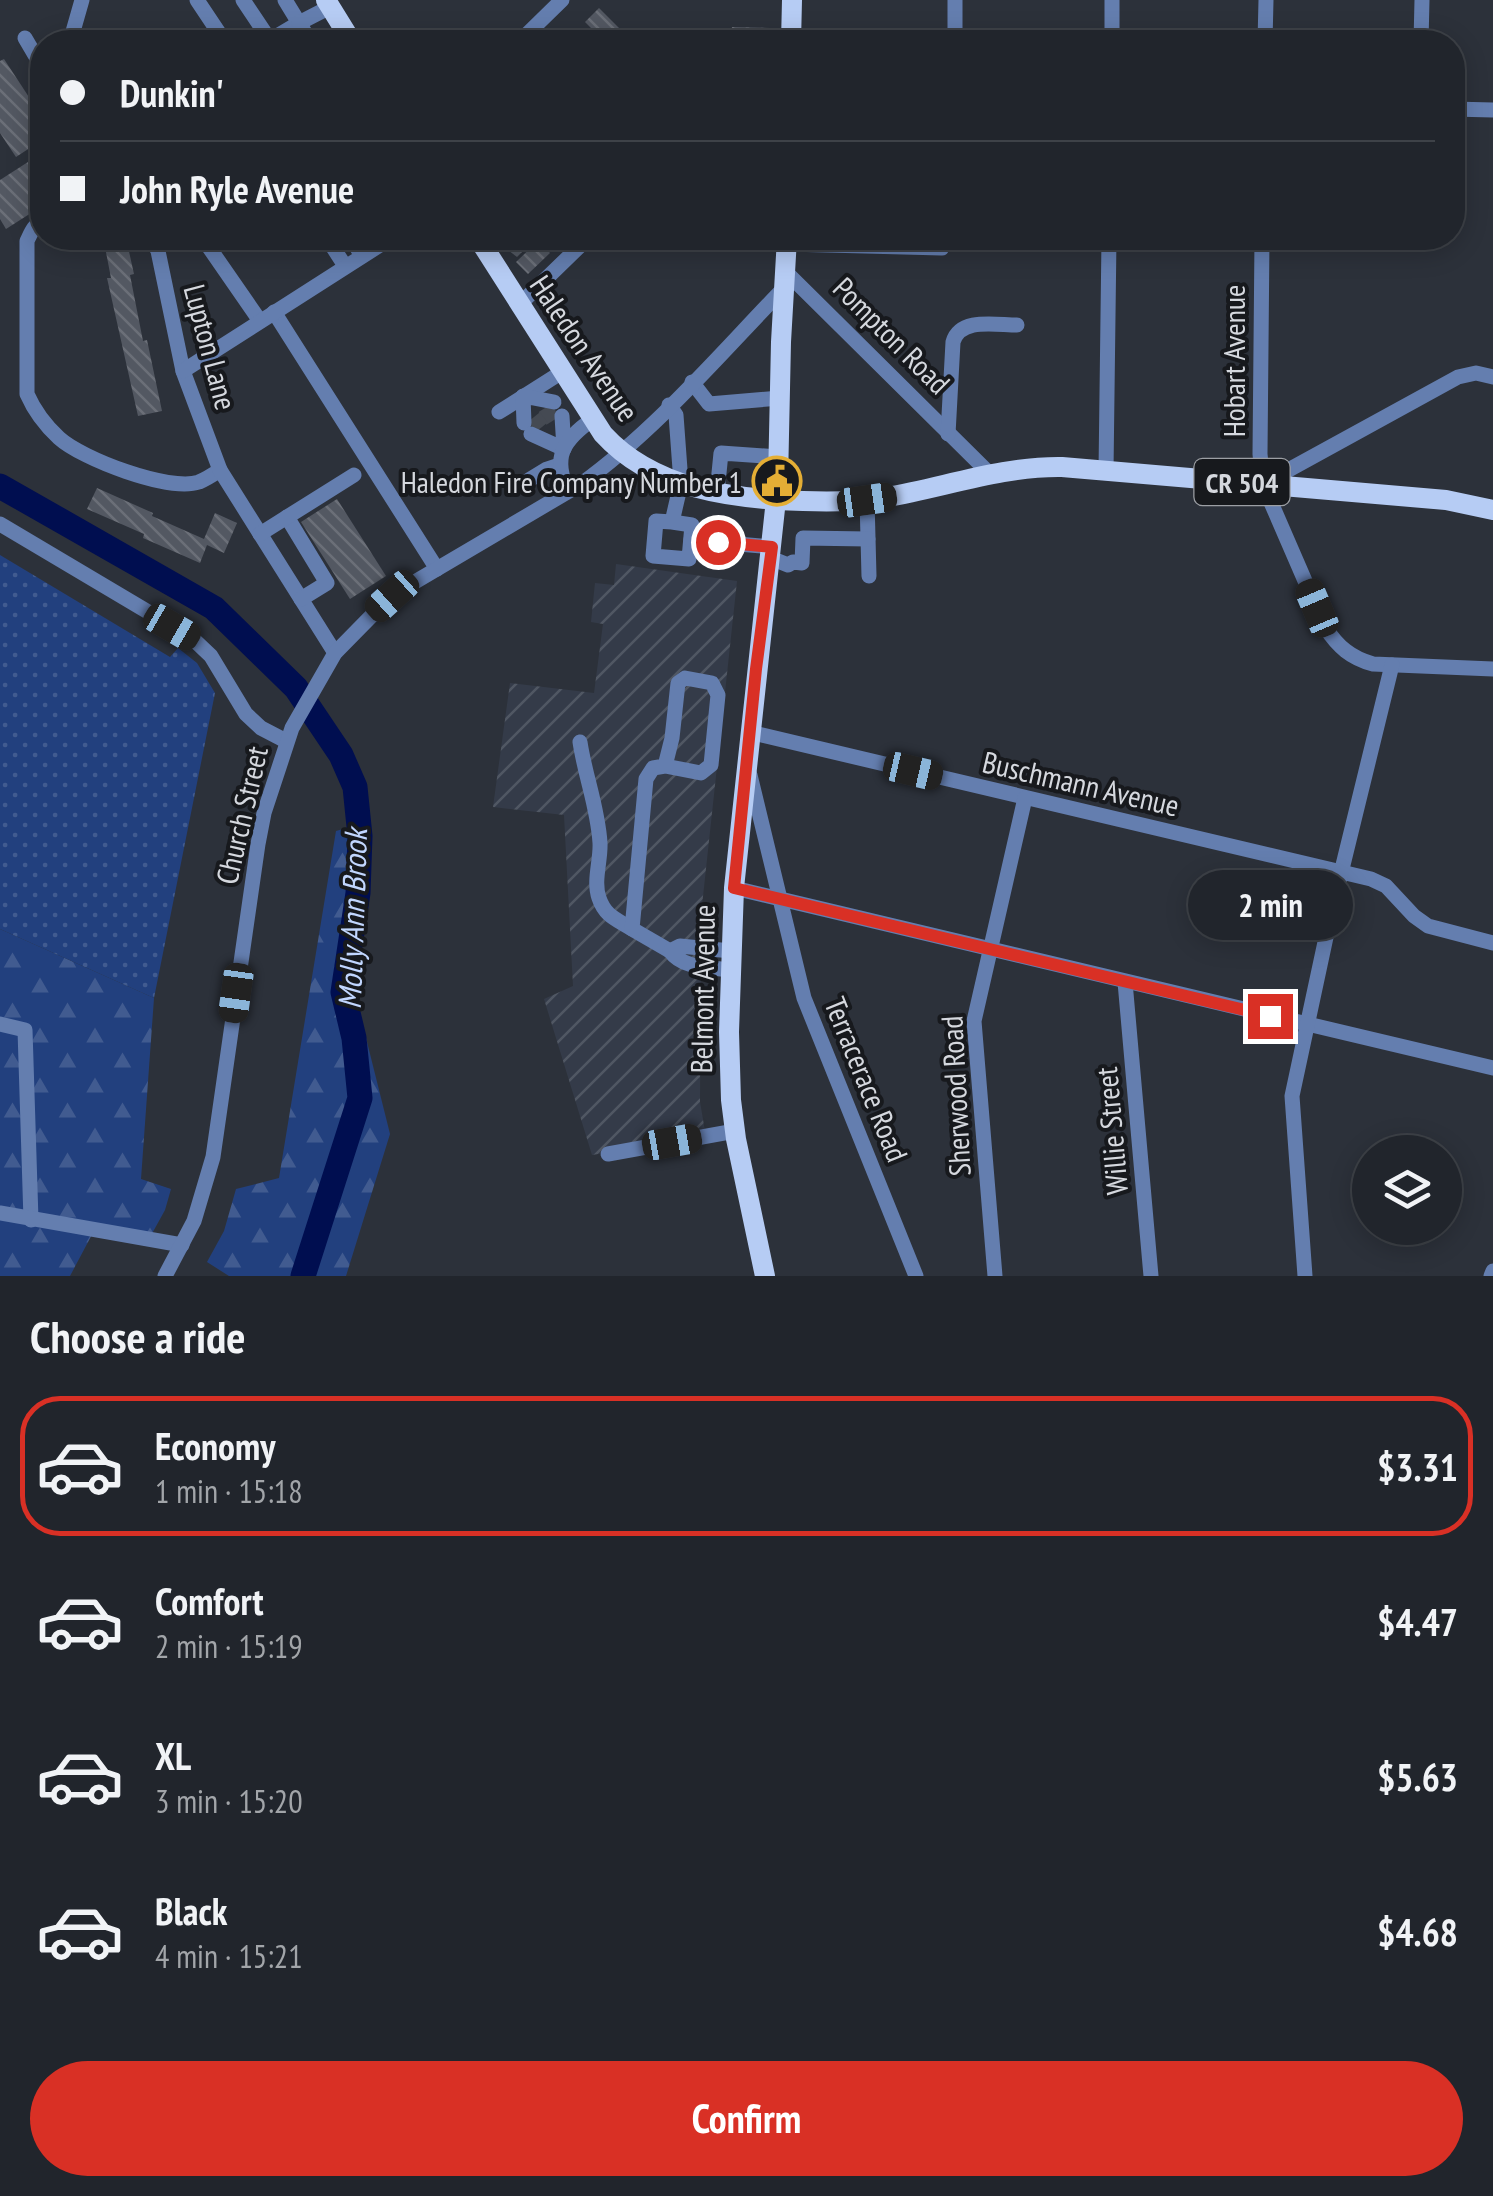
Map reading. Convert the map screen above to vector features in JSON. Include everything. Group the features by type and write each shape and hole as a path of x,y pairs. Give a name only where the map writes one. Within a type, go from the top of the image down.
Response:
{"main road":[{"path":"791,30 792,0"},
{"path":"328,3 345,30"},
{"name":"Haledon Avenue","path":"485,250 603,434 622,452 646,467 717,493 776,500"},
{"name":"Belmont Avenue","path":"764,1276 734,1131 731,961 749,732 778,557 776,500 787,250"},
{"name":"CR 504","path":"776,500 867,500 1042,467 1446,500 1493,510"}],"street":[{"path":"73,30 82,0"},
{"path":"197,0 217,30"},
{"path":"244,0 263,30"},
{"path":"285,0 304,30"},
{"path":"531,30 562,0"},
{"path":"955,0 955,30"},
{"path":"1112,0 1112,30"},
{"path":"1265,30 1266,0"},
{"path":"1421,30 1422,0"},
{"path":"289,30 328,3"},
{"path":"24,38 30,48"},
{"path":"1465,109 1493,110"},
{"path":"30,234 26,394 35,410 60,440 144,478 184,484 198,482 220,470"},
{"name":"Lupton Lane","path":"157,250 183,371 220,470 335,653"},
{"path":"213,250 267,316 437,570"},
{"path":"335,250 345,266"},
{"path":"358,250 362,256"},
{"path":"183,371 372,250"},
{"path":"519,304 575,250"},
{"path":"1106,471 1109,250"},
{"name":"Hobart Avenue","path":"1262,250 1263,484"},
{"name":"Church Street","path":"165,1276 194,1221 213,1157 264,814 289,734 335,653 392,596 607,465 670,405 786,279"},
{"name":"Pompton Road","path":"786,279 990,476"},
{"path":"952,437 955,333 971,325 1017,325"},
{"path":"500,412 562,372"},
{"path":"1493,376 1458,376 1263,484 1334,641 1359,660 1373,664 1493,669"},
{"path":"692,382 708,404 780,398"},
{"path":"524,396 543,419 562,457 559,472 568,491"},
{"path":"524,396 543,419 562,457"},
{"path":"670,405 676,415 682,482 672,522"},
{"path":"528,480 562,457 581,428 593,419"},
{"path":"717,493 721,453 778,457"},
{"path":"260,534 354,476"},
{"path":"867,500 869,576"},
{"path":"287,517 327,582 301,599"},
{"path":"656,521 672,522 692,525 689,559 653,556 656,521"},
{"path":"0,524 192,638 211,656 246,714 261,728 289,734"},
{"path":"691,540 802,563 803,538 868,539"},
{"path":"1305,1276 1292,1096 1392,665"},
{"path":"632,929 646,779 652,768 665,766 702,772 711,765 718,695 712,682 685,678 678,682 665,766"},
{"name":"Buschmann Avenue","path":"749,732 1371,879 1386,886 1420,922 1493,944"},
{"path":"580,742 596,806 600,846 597,890 608,916 670,951 680,946 731,961"},
{"name":"Belmont Avenue","path":"746,761 780,898"},
{"name":"Sherwood Road","path":"994,1276 975,1010 1024,798"},
{"path":"734,888 1493,1068"},
{"name":"Terracerace Road","path":"780,898 804,998 916,1276"},
{"name":"Willie Street","path":"1124,982 1151,1276"},
{"path":"0,1024 25,1030 31,1220"},
{"path":"608,1154 734,1131"},
{"path":"0,1214 182,1246"}],"shaded area":[{"path":"616,564 737,581 701,915 700,1102 706,1137 592,1155 544,999 573,986 564,815 493,807 510,683 594,693 603,624 591,622 595,583 614,585"}],"green space":[{"path":"0,555 170,657 178,648 197,663 215,693 154,998 0,929"},
{"path":"365,823 356,998 390,1134 346,1276 229,1276 207,1262 224,1231 236,1189 279,1178 336,831"},
{"path":"0,929 154,998 141,1179 171,1189 165,1210 149,1239 96,1227 70,1276 0,1276"}],"building":[{"path":"599,8 621,30 593,30 585,22"},
{"path":"732,27 770,28 770,30 732,30"},
{"path":"4,59 30,99 30,148 16,157 0,133 0,61"},
{"path":"30,161 30,214 6,229 0,219 0,180"},
{"path":"106,250 129,250 143,341 147,340 162,411 138,416 107,278 111,278"},
{"path":"529,250 550,253 528,274 516,262"},
{"path":"97,488 204,539 215,513 237,523 224,553 207,545 200,563 87,509"},
{"path":"337,499 386,576 350,599 301,522"}],"waterway":[{"name":"Molly Ann Brook","path":"0,486 214,608 296,688 341,755 355,787 360,836 358,893 343,992 354,1038 360,1098 303,1276"}],"tunnel":[{"path":"545,408 553,421"},
{"path":"534,417 542,427"}],"place":[{"name":"Haledon Fire Company Number 1","path":"777,481"}],"route":[{"path":"718,542 772,547 734,888 1270,1016"}]}
